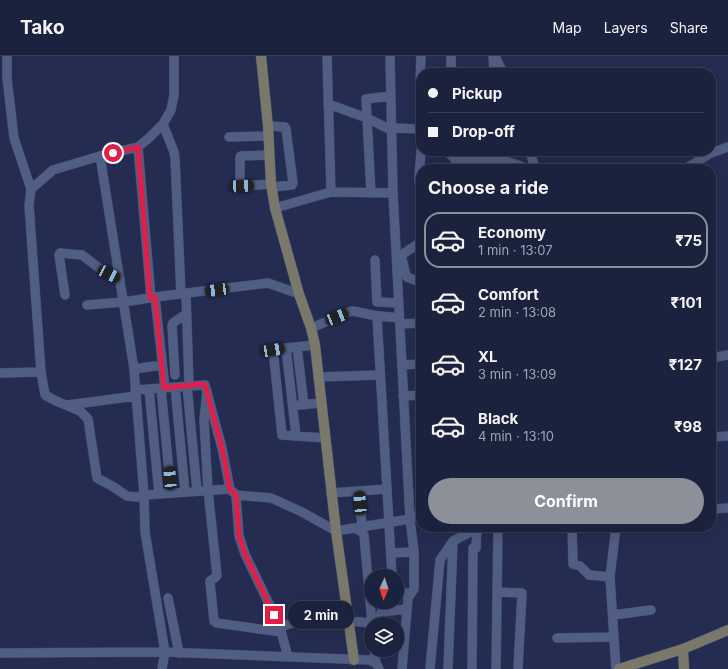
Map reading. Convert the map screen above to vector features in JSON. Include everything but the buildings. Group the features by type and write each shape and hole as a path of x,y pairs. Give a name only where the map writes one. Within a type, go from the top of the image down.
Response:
{"street":[{"path":"7,56 7,78 14,138 31,189 29,205 41,372 45,395 67,406 80,410 88,419 97,478 127,496 137,497 144,495 208,490 271,498 300,511 336,531 410,519 416,516"},
{"path":"31,189 53,170 100,156 138,147 149,138 163,124 171,110 174,95 174,56"},
{"path":"261,56 275,208 299,294 311,328 314,345 336,531 354,660"},
{"path":"327,56 331,192"},
{"path":"390,56 393,193 399,257 399,303 403,396 410,519 414,552 414,589 408,598 402,669"},
{"path":"421,56 421,68"},
{"path":"450,56 452,68"},
{"path":"494,56 494,68"},
{"path":"494,56 500,68"},
{"path":"371,192 366,99 391,96"},
{"path":"328,104 367,118 391,129 416,129"},
{"path":"163,124 175,158 183,294 186,314 188,386 197,491"},
{"path":"229,137 268,131 285,126 286,129 293,183 292,185 242,186 240,184 240,157 269,155"},
{"path":"138,147 153,298 162,365 171,493"},
{"path":"716,151 728,147"},
{"path":"100,156 134,369 144,495 145,532 165,652 162,669"},
{"path":"452,156 455,159 456,164"},
{"path":"455,159 469,156"},
{"path":"495,156 517,164"},
{"path":"693,164 706,156"},
{"path":"275,208 331,192 393,193"},
{"path":"399,257 416,245"},
{"path":"65,295 60,254 82,255 99,268 120,279"},
{"path":"399,257 407,277 416,281"},
{"path":"375,260 377,302 399,303"},
{"path":"87,306 268,283 299,294"},
{"path":"311,328 352,312 416,323"},
{"path":"175,375 172,326 173,323 186,314"},
{"path":"377,316 392,569"},
{"path":"314,345 273,350 282,435 325,438"},
{"path":"297,347 304,405"},
{"path":"286,348 296,436"},
{"path":"716,357 728,355"},
{"path":"402,365 416,364"},
{"path":"134,369 162,365"},
{"path":"0,373 41,372"},
{"path":"318,377 380,375"},
{"path":"67,406 149,389 205,385 233,492 239,536 245,554 280,630 288,657"},
{"path":"175,387 186,492"},
{"path":"149,389 159,494"},
{"path":"207,391 204,420 208,490 217,575 210,581 214,621 217,623 280,630 304,619 310,618 364,622"},
{"path":"403,396 416,395"},
{"path":"280,407 321,403"},
{"path":"716,437 728,436"},
{"path":"182,455 194,454"},
{"path":"332,493 387,489"},
{"path":"359,491 359,527 364,535 367,569"},
{"path":"716,509 728,508"},
{"path":"430,669 440,560 453,541 470,532"},
{"path":"472,669 474,548 476,548 477,532"},
{"path":"496,669 498,532"},
{"path":"572,532 573,564 580,566 589,575 610,577"},
{"path":"615,532 610,577 617,669 683,649 728,630"},
{"path":"448,669 453,541"},
{"path":"391,553 414,552"},
{"path":"497,592 522,593 518,669"},
{"path":"404,593 410,593"},
{"path":"168,598 179,653"},
{"path":"380,617 382,612 407,609"},
{"path":"613,615 651,610"},
{"path":"557,638 614,637"},
{"path":"683,649 684,669"},
{"path":"0,653 165,652 369,660 377,666"}],"route":[{"path":"113,153 138,147 150,298 155,297 164,388 202,384 205,385 222,448 230,489 236,495 239,536 245,554 274,615"}]}
